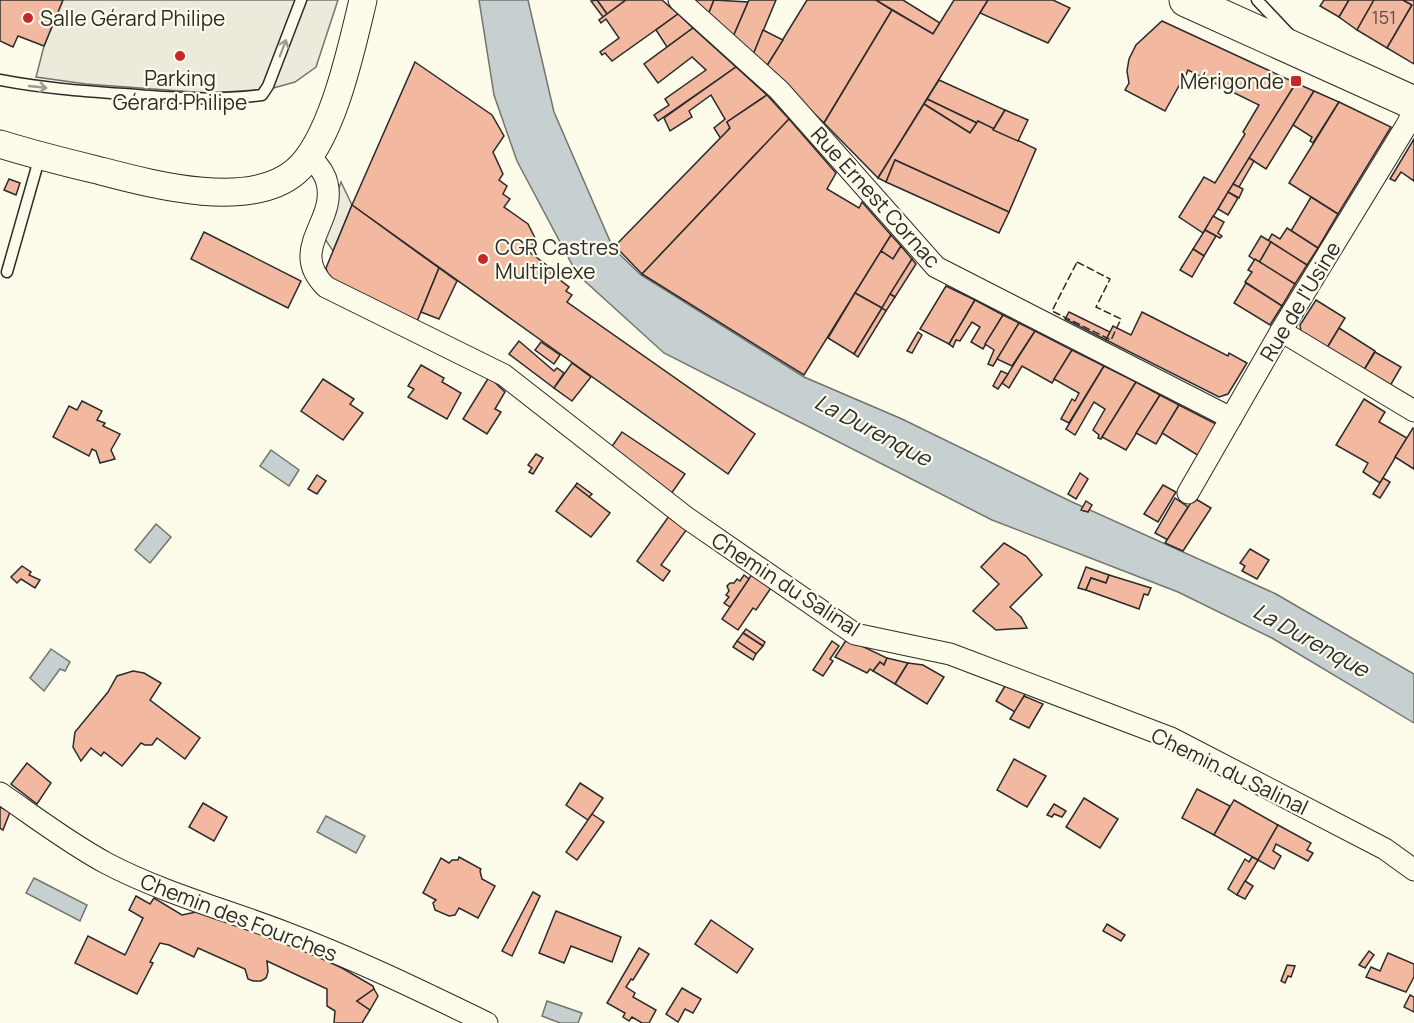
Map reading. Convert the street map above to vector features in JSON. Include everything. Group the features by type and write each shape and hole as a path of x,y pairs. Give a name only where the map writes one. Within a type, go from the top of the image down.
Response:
{"main road":[{"path":"1186,0 1414,103"}],"street":[{"path":"0,144 165,187 230,192 254,190 278,184 297,171 310,156 327,123 340,87 363,0"},
{"name":"Rue Ernest Cornac","path":"679,0 779,90 936,267 1231,418"},
{"name":"Rue de l'Usine","path":"1188,493 1281,331 1408,123 1414,109"},
{"name":"Chemin du Salinal","path":"310,156 325,174 328,187 328,201 310,257 315,275 326,287 504,375 687,518 855,634 950,654 1171,738 1385,849 1414,870"},
{"path":"1281,331 1414,411"},
{"name":"Chemin des Fourches","path":"0,793 67,840 145,882 321,947 488,1023"}],"lane":[{"path":"0,80 32,87 200,99 232,99 262,95 268,86 302,0"},
{"path":"1257,0 1310,56"},
{"path":"7,272 40,156"}],"shaded area":[{"name":"Parking Gérard Philipe","path":"63,0 338,0 316,67 295,82 270,89 207,93 86,84 36,77 44,46"},
{"path":"341,182 352,205 333,251 323,236"}],"water":[{"name":"La Durenque","path":"479,0 528,0 554,112 613,248 641,275 804,377 902,419 1070,501 1276,594 1414,674 1414,723 1272,638 1178,592 992,520 664,353 577,274 517,161 494,95"},
{"path":"271,450 299,470 289,486 260,466"},
{"path":"156,524 171,537 150,563 135,550"},
{"path":"51,649 70,662 65,671 60,669 44,691 30,678"},
{"path":"326,816 365,836 356,853 317,832"},
{"path":"34,878 87,905 80,921 26,893"},
{"path":"547,1001 582,1013 578,1023 560,1023 542,1016"}],"building":[{"name":"Salle Gérard Philipe","path":"0,0 63,0 44,46 18,36 13,47 0,41"},
{"path":"597,0 626,0 607,14"},
{"path":"597,0 607,14 603,17 591,1"},
{"path":"626,0 662,0 678,14 612,61 605,53 602,55 600,52 619,38 606,19 601,23 599,20"},
{"path":"696,0 714,0 708,15 695,3"},
{"path":"714,0 748,2 733,37 708,15"},
{"path":"749,0 776,0 753,55 733,37"},
{"path":"807,0 876,0 892,10 824,123 766,67"},
{"path":"876,0 903,0 940,23 933,34"},
{"path":"954,0 988,0 878,178 824,123 892,10 933,34"},
{"path":"988,0 1053,0 1070,8 1048,43 980,13"},
{"path":"1324,0 1349,0 1339,17 1320,6"},
{"path":"1349,0 1374,0 1357,30 1339,17"},
{"path":"1374,0 1403,0 1412,5 1387,48 1357,30"},
{"path":"1403,0 1414,0 1414,64 1387,48 1412,5"},
{"path":"678,14 693,28 667,47 656,30"},
{"path":"1162,21 1296,83 1203,233 1179,217 1204,177 1215,183 1245,134 1243,132 1259,105 1188,70 1182,85 1180,84 1165,111 1125,90 1129,83 1127,71 1129,59 1136,45"},
{"path":"693,28 736,67 658,121 654,115 669,105 665,99 706,70 692,57 658,83 644,64"},
{"path":"763,30 783,40 766,67 753,55"},
{"name":"CGR Castres Multiplexe","path":"415,62 492,115 504,136 493,152 503,174 499,180 507,186 503,194 510,199 504,207 528,224 536,240 528,251 553,270 551,273 569,287 566,291 572,295 567,302 755,434 728,474 352,205"},
{"path":"736,67 767,95 727,122 730,128 721,139 714,128 725,119 711,95 689,111 692,117 670,131 664,118"},
{"path":"939,80 1005,110 993,130 927,99"},
{"path":"1296,83 1314,91 1266,169 1249,158"},
{"path":"1314,91 1339,102 1313,143 1310,141 1312,137 1293,125"},
{"path":"767,95 789,119 642,274 615,246 730,128 727,122"},
{"path":"927,99 977,123 970,133 924,104"},
{"path":"1339,102 1391,127 1338,214 1289,183"},
{"path":"924,104 970,133 978,121 1036,149 1009,212 895,160 886,182 878,178"},
{"path":"1005,110 1028,120 1018,141 993,130"},
{"path":"789,119 836,173 827,189 859,208 862,202 891,235 804,375 642,274"},
{"path":"1414,139 1414,181 1401,172 1395,181 1390,179"},
{"path":"1249,158 1254,161 1239,187 1233,184"},
{"path":"895,160 1009,212 999,233 886,182"},
{"path":"9,179 20,183 16,195 4,190"},
{"path":"1233,184 1243,189 1239,198 1228,192"},
{"path":"1228,192 1238,198 1228,215 1218,209"},
{"path":"1311,197 1338,214 1318,248 1291,231"},
{"path":"352,205 439,268 416,324 329,280 326,268"},
{"path":"1213,216 1224,222 1218,233 1222,236 1220,238 1205,230"},
{"path":"1287,228 1318,248 1307,265 1268,241 1272,234 1280,239"},
{"path":"1205,230 1216,236 1204,256 1193,249"},
{"path":"204,232 301,281 288,308 191,259"},
{"path":"891,235 901,246 893,259 881,251"},
{"path":"1261,236 1271,242 1259,263 1249,256"},
{"path":"1271,242 1307,265 1295,284 1259,263"},
{"path":"901,246 912,259 882,308 855,293 881,251 893,259"},
{"path":"1193,249 1204,256 1192,277 1180,270"},
{"path":"912,259 916,264 895,297 890,294"},
{"path":"1255,259 1295,284 1282,306 1245,282 1252,272 1248,270"},
{"path":"439,268 457,281 439,319 421,312"},
{"path":"1246,283 1282,306 1270,325 1234,303"},
{"path":"946,286 975,300 949,344 920,329"},
{"path":"855,293 882,308 854,354 828,338"},
{"path":"890,294 895,297 886,311 882,308"},
{"path":"975,300 1003,315 983,349 971,342 980,327 972,322 960,341 956,340 953,347 949,344"},
{"path":"1316,300 1345,318 1327,348 1301,332 1300,325"},
{"path":"882,308 886,311 858,357 854,354"},
{"path":"1069,312 1110,332 1106,340 1065,319"},
{"path":"1142,312 1228,356 1229,353 1247,363 1228,394 1219,397 1106,340 1113,326 1131,335"},
{"path":"1003,315 1019,323 993,366 988,364 994,350 985,344"},
{"path":"1019,323 1035,331 1012,366 997,359"},
{"path":"1339,328 1375,351 1364,370 1327,348"},
{"path":"1035,331 1072,350 1052,383 1022,366 1009,388 1002,383"},
{"path":"918,332 922,335 912,353 907,351"},
{"path":"519,341 554,371 557,368 564,373 554,388 509,354"},
{"path":"541,342 560,355 554,364 535,350"},
{"path":"1072,350 1104,366 1069,423 1061,419 1072,399 1075,401 1079,393 1054,379"},
{"path":"1375,352 1401,367 1390,386 1364,370"},
{"path":"572,363 591,377 572,401 554,388"},
{"path":"421,365 444,378 442,382 461,393 447,419 408,397 414,389 408,386"},
{"path":"1104,366 1136,382 1101,439 1093,430 1105,409 1094,402 1075,435 1066,429"},
{"path":"1001,371 1008,374 998,389 993,386"},
{"path":"489,377 505,392 495,409 501,412 487,434 463,419"},
{"path":"323,379 354,399 350,404 363,413 343,440 301,411"},
{"path":"1136,382 1160,395 1126,450 1102,437"},
{"path":"1160,395 1179,405 1156,444 1136,433"},
{"path":"1364,399 1385,412 1379,422 1407,438 1380,483 1363,472 1368,463 1336,445"},
{"path":"82,401 102,411 97,420 105,423 103,426 120,434 111,450 115,459 100,463 96,451 92,449 89,456 53,437 69,406 77,410"},
{"path":"1179,405 1218,425 1199,456 1162,433"},
{"path":"1414,429 1414,469 1395,457"},
{"path":"622,432 685,474 671,494 608,452"},
{"path":"536,454 543,458 533,474 529,472 532,468 528,465"},
{"path":"1080,473 1088,479 1076,499 1068,494"},
{"path":"317,475 326,481 317,494 308,489"},
{"path":"1383,478 1390,482 1380,498 1373,494"},
{"path":"577,483 592,494 589,497 575,486"},
{"path":"1163,485 1176,492 1158,522 1144,514"},
{"path":"575,486 610,513 591,537 556,511"},
{"path":"1175,498 1188,507 1168,540 1155,533"},
{"path":"1194,498 1211,508 1183,551 1165,543"},
{"path":"1086,501 1092,505 1088,512 1081,510"},
{"path":"669,516 687,529 661,565 670,571 663,581 637,561"},
{"path":"1004,543 1026,556 1042,575 1010,607 1021,617 1027,628 996,630 973,611 999,584 981,567"},
{"path":"1250,549 1269,560 1257,579 1242,571 1245,566 1240,563"},
{"path":"22,566 31,572 29,575 40,580 35,588 21,579 17,583 11,577"},
{"path":"1086,567 1109,575 1106,583 1091,578 1086,590 1078,588"},
{"path":"752,574 771,588 738,630 722,619"},
{"path":"744,575 749,579 730,607 724,603 729,597 726,595 729,591 727,586 737,579 740,581"},
{"path":"1109,575 1151,588 1148,595 1144,594 1139,609 1086,590 1091,578 1106,583"},
{"path":"746,629 765,642 763,646 743,633"},
{"path":"743,633 763,646 756,654 737,641"},
{"path":"847,639 887,658 884,665 880,662 873,671 870,669 867,673 835,657"},
{"path":"737,641 756,654 753,660 733,647"},
{"path":"832,641 839,646 830,659 833,661 823,676 813,670"},
{"path":"887,658 908,663 895,684 873,671 880,662 884,665"},
{"path":"908,663 923,665 944,677 927,704 895,684"},
{"path":"133,671 144,673 161,683 150,700 200,738 185,759 157,738 152,745 141,743 122,766 104,752 101,756 91,748 81,761 73,747 75,732 108,692 117,676"},
{"path":"1008,681 1028,689 1015,712 996,701"},
{"path":"1024,696 1043,704 1029,728 1010,719"},
{"path":"1014,759 1046,776 1027,807 997,790"},
{"path":"27,763 51,783 37,804 11,784"},
{"path":"580,783 603,798 588,820 566,805"},
{"path":"1197,789 1230,806 1214,835 1182,818"},
{"path":"1084,798 1118,819 1100,848 1066,827"},
{"path":"1234,800 1278,825 1258,860 1214,835"},
{"path":"203,803 227,817 214,841 189,827"},
{"path":"1054,804 1066,811 1062,817 1054,814 1052,817 1047,815"},
{"path":"0,807 10,812 3,830 0,828"},
{"path":"592,814 604,822 577,860 566,852"},
{"path":"1278,825 1311,843 1307,850 1313,853 1308,861 1276,844 1273,851 1281,856 1274,869 1258,860"},
{"path":"459,857 481,869 482,879 495,886 478,918 459,908 455,915 449,916 435,910 433,903 436,900 423,893 441,858 449,863 452,860 458,860"},
{"path":"1252,857 1258,860 1237,895 1228,889 1245,859 1249,862"},
{"path":"1245,881 1253,886 1245,899 1237,895"},
{"path":"533,892 540,896 512,956 502,951"},
{"path":"136,896 150,904 154,898 182,915 196,912 280,939 342,968 373,986 374,989 357,1001 370,1010 362,1023 334,1023 335,1011 327,1006 327,989 267,961 266,978 253,981 248,979 245,969 198,948 194,957 160,943 150,962 153,963 137,994 75,963 88,936 125,955 143,918 129,910"},
{"path":"556,911 621,937 612,962 571,946 564,963 539,953"},
{"path":"711,920 753,949 737,973 695,944"},
{"path":"1107,924 1125,935 1121,941 1103,931"},
{"path":"639,948 649,954 626,987 635,993 633,997 656,1010 649,1023 642,1023 632,1017 629,1021 623,1017 625,1013 607,1003"},
{"path":"1369,951 1374,955 1365,968 1359,965"},
{"path":"1388,953 1414,964 1414,977 1406,992 1366,977 1371,967 1380,971"},
{"path":"1287,965 1295,966 1291,977 1288,976 1285,983 1281,981"},
{"path":"682,988 701,999 693,1013 685,1009 678,1022 666,1014"},
{"path":"374,989 378,996 370,1010 357,1001"},
{"path":"1410,995 1414,997 1414,1012 1404,1007"}],"fence":[{"path":"1077,262 1110,279 1096,307 1121,319 1111,340 1052,311 1077,262"}],"place":[{"name":"Salle Gérard Philipe","path":"28,18"},
{"name":"Parking Gérard Philipe","path":"180,56"},
{"name":"Mérigonde","path":"1296,81"},
{"name":"CGR Castres Multiplexe","path":"483,259"}]}
